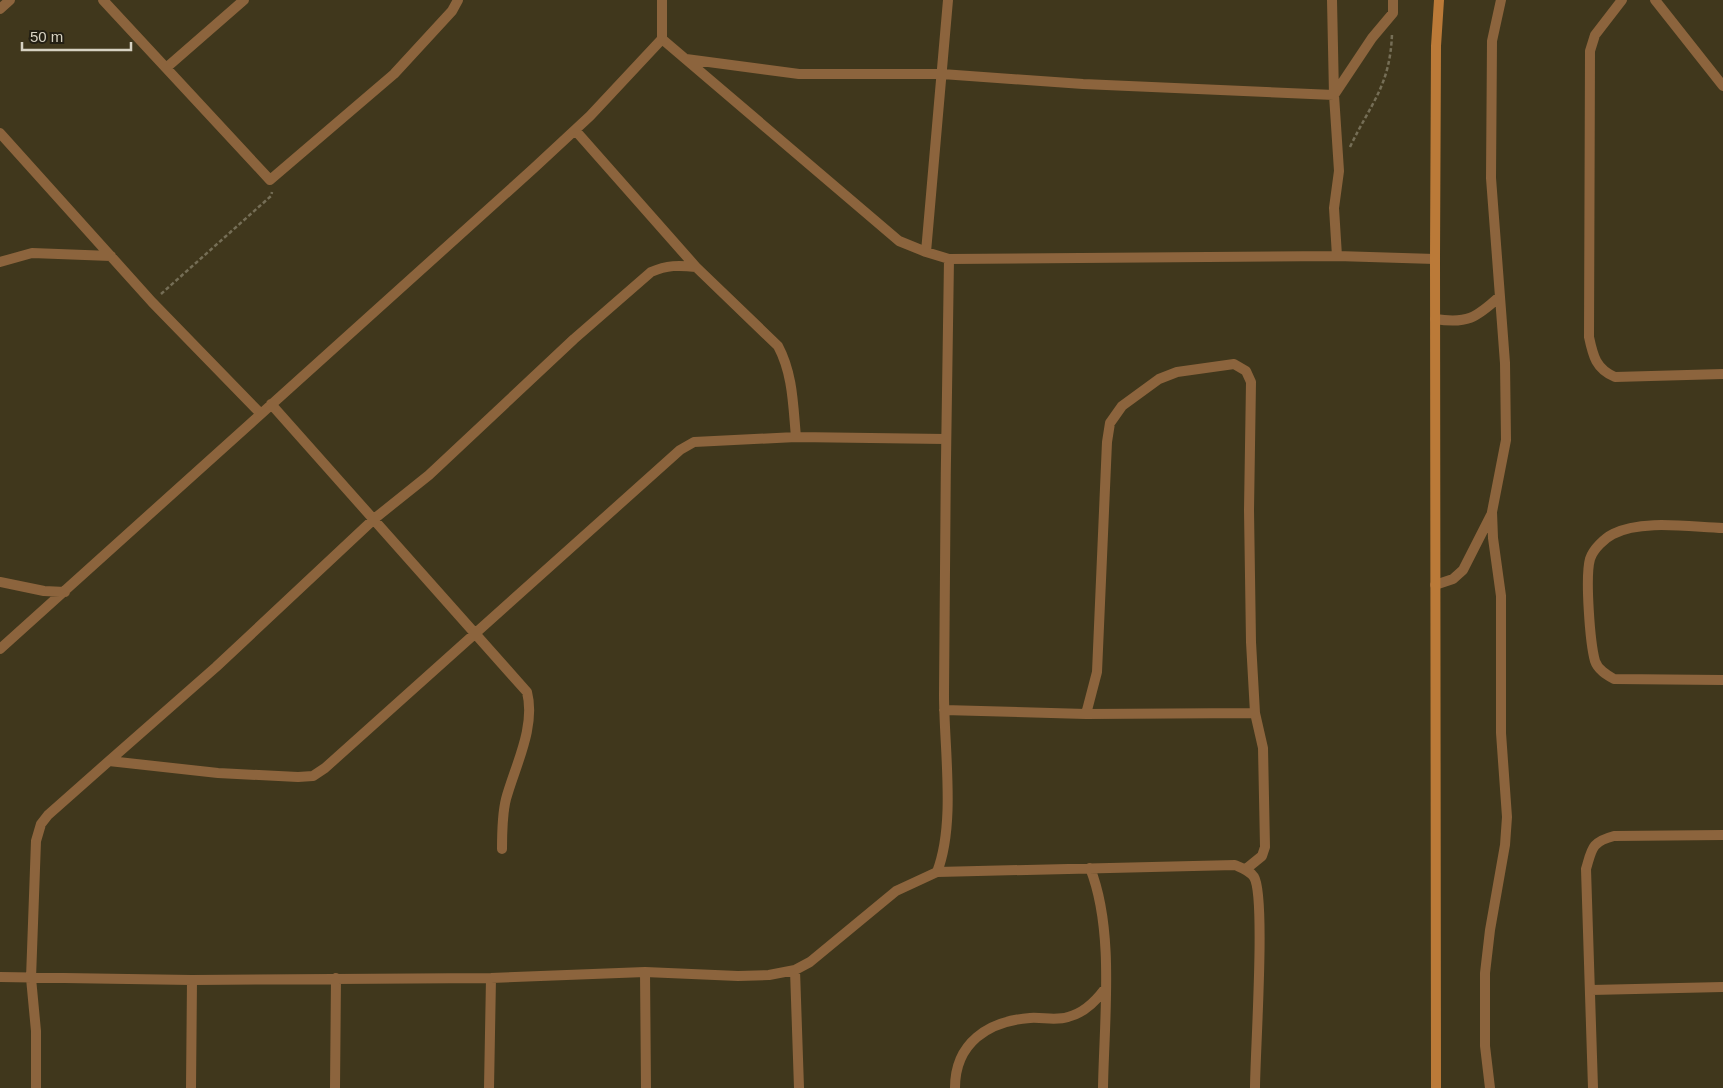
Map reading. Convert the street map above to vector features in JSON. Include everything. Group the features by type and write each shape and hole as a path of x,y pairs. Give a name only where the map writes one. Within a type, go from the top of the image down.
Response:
{"street":[{"path":"0,9 10,0"},
{"path":"103,0 270,180 394,74 446,18 458,0"},
{"path":"166,68 244,0"},
{"path":"0,649 66,592 575,130 662,39 662,0"},
{"path":"926,252 948,0"},
{"path":"1332,0 1334,94 1339,171 1334,208 1337,256"},
{"path":"1334,94 1372,38 1393,13 1393,0"},
{"path":"1436,1088 1435,259 1436,46 1439,0"},
{"path":"1490,1088 1485,1046 1485,973 1490,930 1505,845 1507,817 1501,733 1501,596 1493,538 1492,512 1506,440 1505,363 1492,178 1492,41 1501,0"},
{"path":"1622,0 1594,36 1590,51 1589,338 1592,354 1598,366 1606,373 1616,377 1723,374"},
{"path":"1655,0 1723,86"},
{"path":"662,39 899,241 949,259 1337,256 1435,259"},
{"path":"685,59 799,74 942,74 1083,84 1334,94"},
{"path":"575,130 696,267 778,346 791,376 796,437"},
{"path":"0,133 152,302 261,414"},
{"path":"0,262 32,253 111,256"},
{"path":"937,872 942,860 947,826 944,710 945,439 949,259"},
{"path":"36,1088 36,1031 31,978 34,857 36,841 42,824 48,815 216,667 374,519 429,476 574,339 651,272 664,266 696,267"},
{"path":"1435,320 1464,321 1479,315 1499,297"},
{"path":"1086,714 1096,672 1107,442 1110,423 1122,406 1159,379 1177,372 1234,364 1246,371 1251,382 1249,510 1251,642 1256,713 1263,748 1265,848 1262,856 1246,869"},
{"path":"272,404 521,684 528,697 527,726 506,801 502,828 502,850"},
{"path":"109,761 218,772 298,777 313,776 325,768 474,632 680,450 694,442 711,439 796,437 945,439"},
{"path":"1436,586 1453,579 1462,570 1492,512"},
{"path":"1723,528 1638,526 1612,534 1601,543 1591,556 1586,582 1595,661 1606,674 1614,679 1723,680"},
{"path":"0,582 44,591 66,592"},
{"path":"944,710 1086,714 1256,713"},
{"path":"1593,1088 1586,869 1594,844 1614,836 1723,834"},
{"path":"0,977 192,980 491,978 645,972 738,976 769,975 795,970 825,952 896,890 937,872 1234,865 1246,869 1254,878 1260,916 1255,1088"},
{"path":"1090,868 1102,903 1105,944 1103,1088"},
{"path":"795,970 799,1088"},
{"path":"645,972 646,1088"},
{"path":"335,1088 336,978"},
{"path":"489,1088 491,978"},
{"path":"191,1088 192,980"},
{"path":"1591,990 1723,987"},
{"path":"955,1088 958,1064 964,1050 971,1040 986,1028 1006,1021 1031,1017 1069,1017 1090,1006 1104,990"}],"path":[{"path":"1339,171 1385,82 1391,50 1393,13"},
{"path":"152,302 271,196 272,186 270,180"}]}
